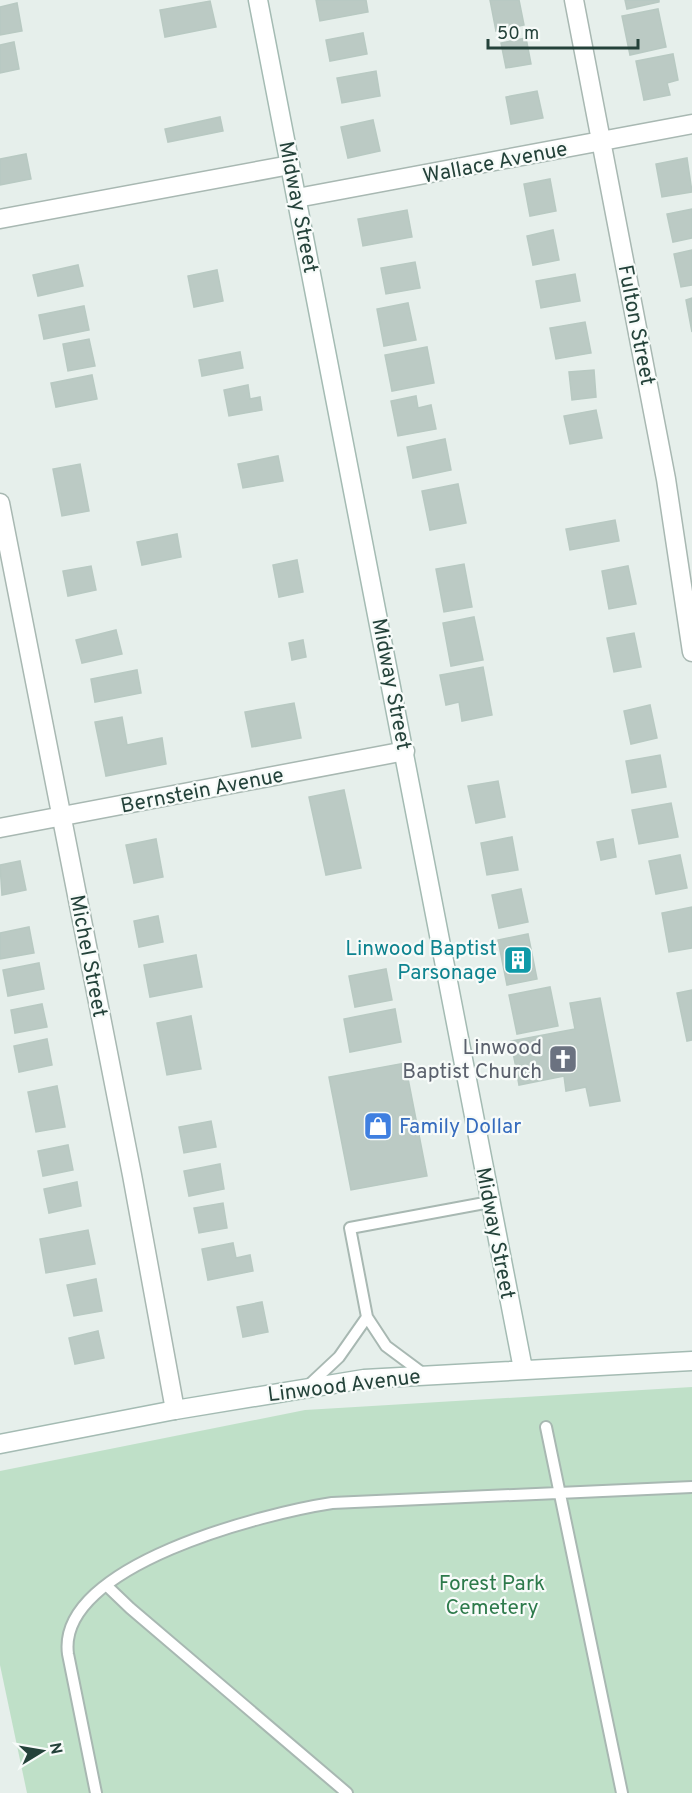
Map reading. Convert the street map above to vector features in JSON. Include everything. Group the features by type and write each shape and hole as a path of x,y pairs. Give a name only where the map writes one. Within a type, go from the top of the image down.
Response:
{"street":[{"name":"Midway Street","path":"258,0 523,1369"},
{"name":"Fulton Street","path":"574,0 666,479 692,652"},
{"name":"Wallace Avenue","path":"297,198 692,124"},
{"path":"0,219 290,165"},
{"name":"Michel Street","path":"0,503 132,1175 175,1410"},
{"name":"Bernstein Avenue","path":"0,828 405,751"},
{"name":"Linwood Avenue","path":"0,1444 175,1410 364,1379 692,1361"}],"lane":[{"path":"425,1375 386,1346 367,1317 350,1228 490,1202"},
{"path":"307,1387 339,1357 367,1317"},
{"path":"546,1427 622,1793"},
{"path":"96,1793 66,1643 67,1633 75,1615 107,1586 170,1547 303,1508 365,1500 692,1487"},
{"path":"107,1586 347,1793"}],"green space":[{"name":"Forest Park Cemetery","path":"692,1387 692,1793 27,1793 0,1665 0,1471 305,1410"}],"building":[{"path":"316,0 366,0 368,12 320,21"},
{"path":"490,0 519,0 524,25 496,31"},
{"path":"625,0 659,0 659,2 627,9"},
{"path":"210,1 216,27 165,37 160,10"},
{"path":"17,3 22,31 0,35 0,7"},
{"path":"658,9 666,47 630,55 622,16"},
{"path":"363,33 367,54 330,61 326,40"},
{"path":"526,38 531,64 506,68 501,43"},
{"path":"14,42 19,69 0,73 0,45"},
{"path":"673,54 678,80 667,83 670,95 644,100 636,61"},
{"path":"376,71 380,96 342,103 337,78"},
{"path":"537,91 543,118 511,124 506,97"},
{"path":"220,117 223,131 168,142 165,129"},
{"path":"373,120 380,151 348,158 341,127"},
{"path":"26,154 31,179 0,185 0,159"},
{"path":"687,158 692,192 662,197 656,164"},
{"path":"550,179 556,211 530,216 524,184"},
{"path":"692,209 692,238 673,242 667,214"},
{"path":"407,210 412,237 363,246 358,219"},
{"path":"553,230 559,260 533,265 527,236"},
{"path":"692,250 692,285 681,287 674,254"},
{"path":"415,262 420,288 386,294 381,268"},
{"path":"78,265 83,286 38,296 33,275"},
{"path":"217,270 223,301 194,307 188,276"},
{"path":"575,274 580,301 541,308 536,281"},
{"path":"692,298 692,332 686,300"},
{"path":"408,303 416,340 384,346 377,309"},
{"path":"84,306 89,330 44,339 39,315"},
{"path":"585,322 591,353 556,359 550,328"},
{"path":"89,339 95,366 68,371 63,344"},
{"path":"427,347 434,383 392,391 385,355"},
{"path":"240,352 243,368 202,376 199,360"},
{"path":"594,370 596,397 572,400 569,372"},
{"path":"92,375 97,399 56,407 51,383"},
{"path":"248,385 250,399 260,397 262,410 229,416 224,390"},
{"path":"416,396 418,408 431,405 436,429 398,436 391,401"},
{"path":"596,410 602,438 570,444 564,416"},
{"path":"445,439 451,470 413,478 407,447"},
{"path":"278,456 283,481 243,488 238,464"},
{"path":"80,464 89,511 62,516 53,469"},
{"path":"458,484 466,523 430,530 422,491"},
{"path":"615,520 619,541 570,550 566,529"},
{"path":"177,534 181,557 142,565 137,542"},
{"path":"297,560 303,592 279,597 273,565"},
{"path":"464,564 472,607 444,612 436,569"},
{"path":"91,566 96,590 68,596 63,571"},
{"path":"628,566 636,604 609,609 602,571"},
{"path":"474,617 483,660 451,666 443,623"},
{"path":"116,630 122,654 82,663 76,640"},
{"path":"634,633 641,667 614,672 607,638"},
{"path":"303,640 306,657 292,660 289,643"},
{"path":"483,667 492,715 462,721 459,702 446,705 440,675"},
{"path":"137,670 141,693 95,702 91,679"},
{"path":"294,703 301,738 252,747 245,712"},
{"path":"650,705 657,738 631,744 624,711"},
{"path":"122,717 127,745 162,738 166,764 106,776 95,722"},
{"path":"660,755 666,787 632,793 626,761"},
{"path":"498,781 505,817 476,823 468,786"},
{"path":"344,790 361,868 326,875 309,797"},
{"path":"671,803 678,837 639,844 632,810"},
{"path":"512,837 518,870 487,875 481,843"},
{"path":"156,839 163,877 134,883 126,845"},
{"path":"613,839 616,857 601,860 597,842"},
{"path":"680,855 687,888 656,894 649,861"},
{"path":"20,861 26,890 2,895 0,865"},
{"path":"521,889 528,922 499,928 492,895"},
{"path":"692,907 692,948 669,952 662,913"},
{"path":"158,916 163,942 139,947 134,921"},
{"path":"29,927 34,953 0,959 0,933"},
{"name":"Linwood Baptist Parsonage","path":"528,934 537,979 507,985 498,940"},
{"path":"196,955 202,987 150,997 144,965"},
{"path":"39,963 44,989 8,996 3,970"},
{"path":"386,969 392,1000 355,1007 349,976"},
{"path":"550,987 558,1026 517,1034 509,995"},
{"path":"692,990 692,1040 687,1041 677,993"},
{"name":"Linwood Baptist Church","path":"600,998 620,1101 590,1106 586,1087 566,1091 564,1076 519,1085 511,1041 575,1029 570,1003"},
{"path":"42,1004 47,1027 15,1033 11,1010"},
{"path":"395,1009 401,1042 350,1052 344,1019"},
{"path":"191,1016 201,1069 167,1075 157,1023"},
{"path":"47,1039 52,1065 19,1072 14,1046"},
{"name":"Family Dollar","path":"405,1063 427,1176 351,1190 329,1077"},
{"path":"57,1086 65,1127 36,1132 28,1092"},
{"path":"211,1121 216,1147 184,1153 179,1127"},
{"path":"68,1145 73,1170 43,1176 38,1151"},
{"path":"220,1164 224,1189 189,1196 184,1171"},
{"path":"77,1182 81,1206 49,1213 44,1189"},
{"path":"223,1203 227,1228 199,1233 194,1208"},
{"path":"88,1230 95,1264 46,1273 40,1239"},
{"path":"233,1243 236,1258 250,1255 253,1271 208,1280 202,1249"},
{"path":"96,1279 102,1311 74,1316 67,1285"},
{"path":"262,1302 268,1332 243,1337 237,1307"},
{"path":"98,1331 104,1358 75,1364 69,1338"}],"place":[{"name":"Linwood Baptist Parsonage","path":"518,960"},
{"name":"Linwood Baptist Church","path":"563,1059"},
{"name":"Family Dollar","path":"378,1126"}]}
